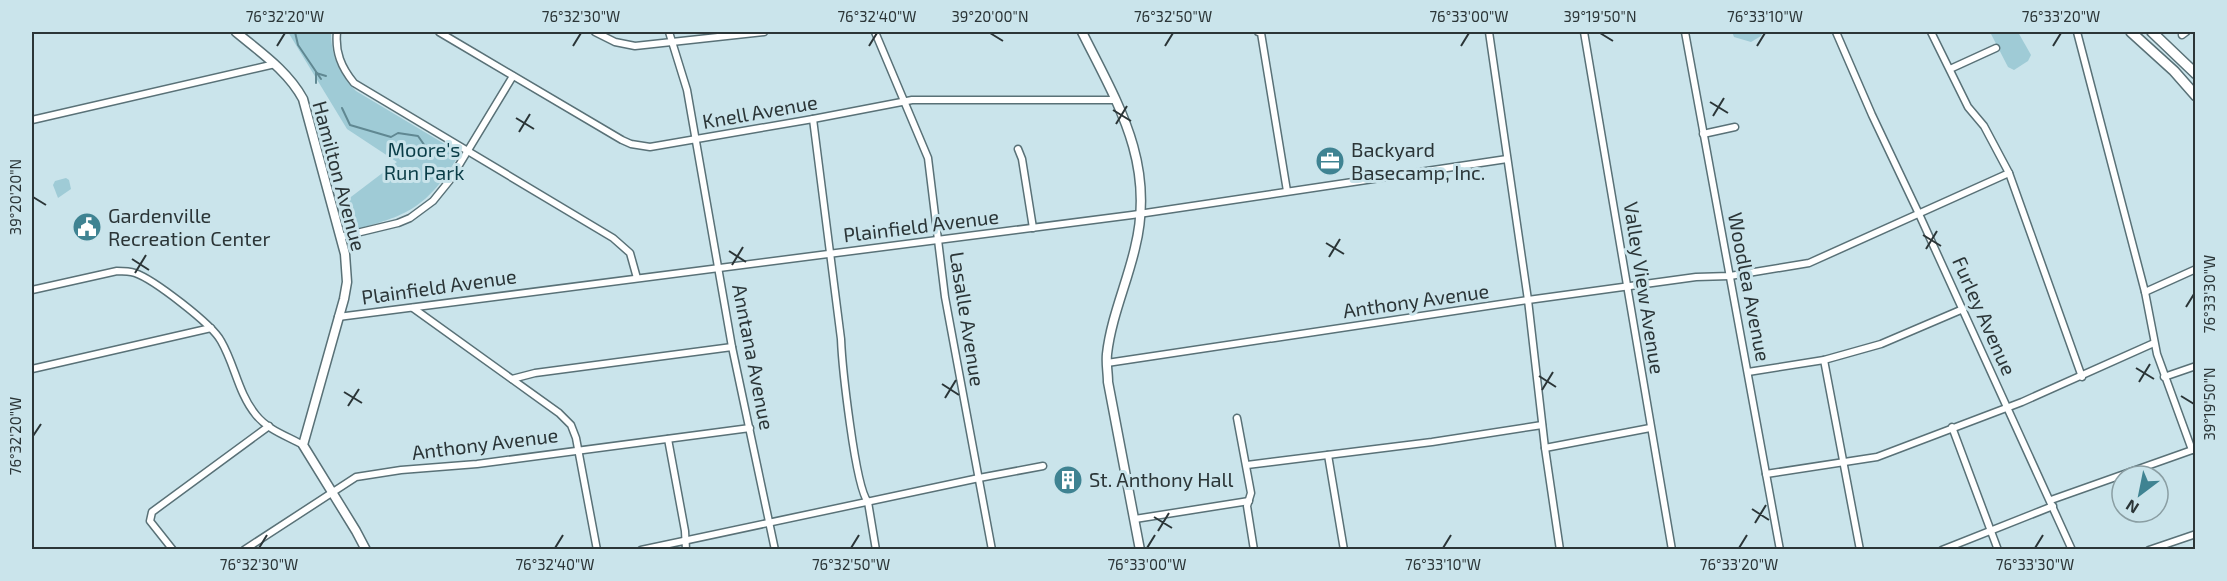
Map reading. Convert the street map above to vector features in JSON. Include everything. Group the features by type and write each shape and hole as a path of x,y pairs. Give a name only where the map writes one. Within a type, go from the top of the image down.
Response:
{"main road":[{"path":"2131,32 2174,71 2196,96"},
{"path":"2152,32 2196,74"}],"street":[{"name":"Hamilton Avenue","path":"236,32 275,64 303,99 345,254 347,282 303,445"},
{"path":"337,32 337,47 342,66 358,85 618,241 630,253 638,278"},
{"name":"Knell Avenue","path":"439,32 631,144 650,147 912,100 1116,100"},
{"path":"595,32 615,42 635,46 764,32"},
{"name":"Anntana Avenue","path":"669,32 684,76 732,347 775,549"},
{"name":"Lasalle Avenue","path":"875,32 928,158 950,330 992,549"},
{"path":"1082,32 1116,100 1133,141 1141,184 1142,213 1109,342 1107,363 1108,382 1140,549"},
{"path":"1260,32 1287,191"},
{"path":"1489,32 1528,300 1542,425 1560,549"},
{"name":"Valley View Avenue","path":"1584,32 1672,549"},
{"name":"Woodlea Avenue","path":"1685,32 1780,549"},
{"name":"Furley Avenue","path":"1836,32 2072,549"},
{"path":"1931,32 1968,107 1984,126 2009,173 2082,377"},
{"path":"1942,549 2052,503 2194,449 2164,377 2154,343 2145,292 2077,32"},
{"path":"1950,69 1996,48"},
{"path":"32,120 275,64"},
{"path":"340,237 398,224 433,201 443,190 468,151 513,76"},
{"path":"813,119 842,363 857,466 864,497 868,502 876,549"},
{"path":"1703,134 1735,127"},
{"path":"1018,149 1022,159 1033,228"},
{"name":"Plainfield Avenue","path":"339,317 1033,228 1507,159"},
{"name":"Anthony Avenue","path":"1107,363 1528,300 1696,277 1730,276 1809,263 2009,173"},
{"path":"2145,292 2196,269"},
{"path":"32,290 103,273 129,271 144,277 211,328 221,341 240,390 256,414 269,426 303,445 366,549"},
{"path":"413,308 567,420 574,431 579,449 597,549"},
{"path":"1748,372 1824,360 1881,344 1963,309"},
{"path":"32,369 211,328"},
{"path":"1766,474 1877,457 2082,377 2154,343"},
{"path":"512,379 535,373 732,347"},
{"path":"1824,360 1860,549"},
{"path":"2164,377 2196,366"},
{"path":"1237,418 1251,494 1248,514 1254,549"},
{"path":"1247,465 1432,442 1542,425"},
{"path":"173,549 149,518 152,512 269,426"},
{"path":"1952,427 1998,549"},
{"name":"Anthony Avenue","path":"244,549 356,477 477,464 750,428"},
{"path":"1545,448 1650,428"},
{"path":"668,439 686,549"},
{"path":"1328,455 1344,549"},
{"path":"641,549 979,477 1043,466"},
{"path":"1134,519 1249,501"},
{"path":"2149,549 2196,534"}],"green space":[{"name":"Moore's Run Park","path":"288,32 331,32 337,64 356,91 458,152 459,155 448,173 426,198 414,207 387,220 346,230 339,206 397,162 347,129"},
{"path":"1732,32 1763,32 1751,42 1734,37"},
{"path":"1990,32 2018,32 2031,55 2028,61 2014,70 2008,67"},
{"path":"66,178 69,180 71,189 58,198 53,185 55,181"}],"waterway":[{"path":"295,32 298,45 321,79"},
{"path":"316,73 326,76"},
{"path":"316,73 316,83"},
{"path":"342,108 350,125 391,137 398,133 418,136 425,146 436,152"}],"place":[{"name":"Backyard Basecamp, Inc.","path":"1330,161"},
{"name":"Gardenville Recreation Center","path":"87,227"},
{"name":"St. Anthony Hall","path":"1068,480"}]}
